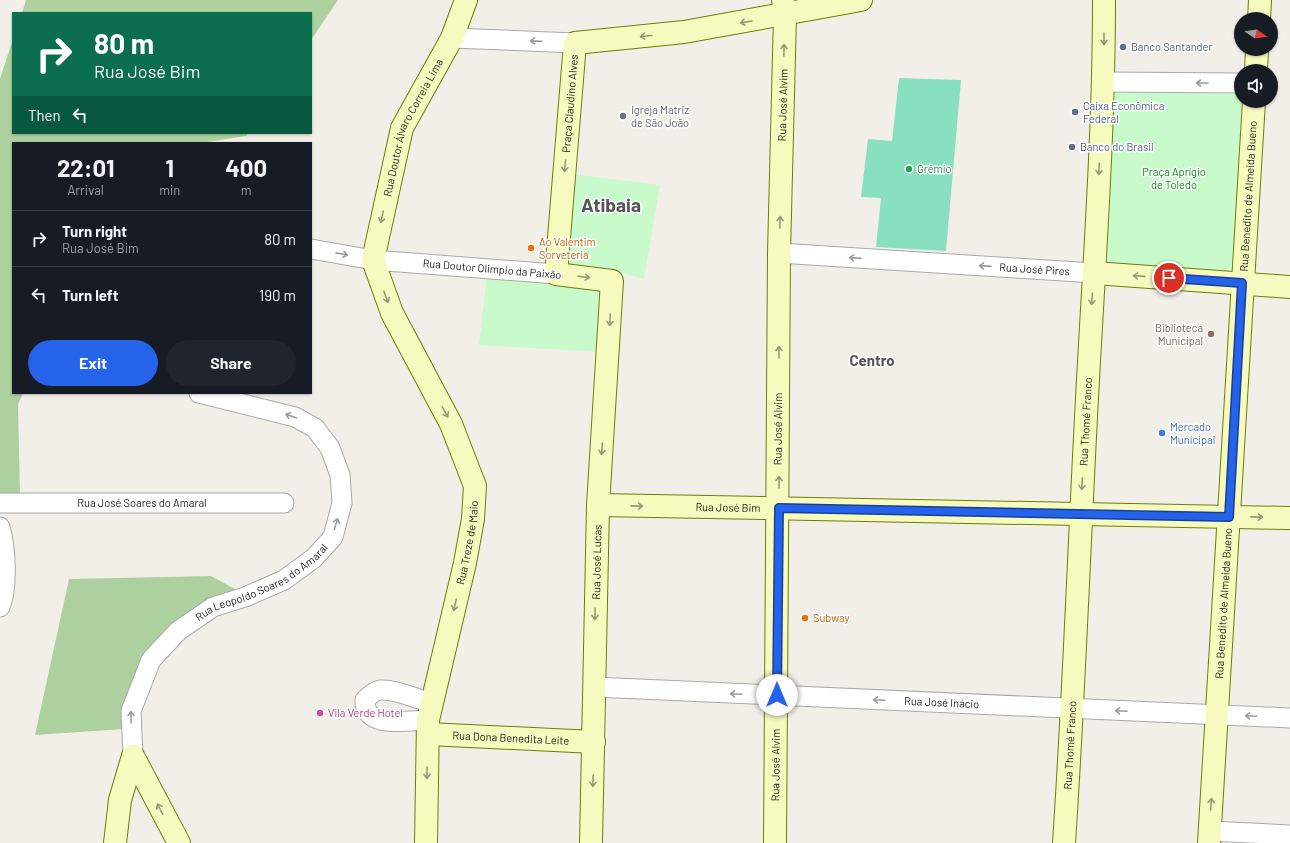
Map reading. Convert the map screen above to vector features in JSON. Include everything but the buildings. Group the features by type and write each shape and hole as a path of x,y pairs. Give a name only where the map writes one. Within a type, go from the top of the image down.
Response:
{"street":[{"name":"Rua Doutor Álvaro Correia Lima","path":"373,260 402,128 452,38 466,0"},
{"name":"Praça Claudino Alves","path":"556,274 575,43 684,32 784,8 861,0"},
{"name":"Rua Thomé Franco","path":"1064,843 1073,708 1081,514 1104,82 1104,0"},
{"path":"1259,12 1260,0"},
{"name":"Rua José Alvim","path":"775,843 779,508 779,254 784,8"},
{"path":"452,38 575,43"},
{"path":"1104,82 1234,83"},
{"name":"Rua Benedito de Almeida Bueno","path":"1209,837 1254,108"},
{"name":"Rua Doutor Olimpio da Paixão","path":"312,249 373,260 556,274 612,281"},
{"name":"Rua José Pires","path":"779,254 1094,273 1290,287"},
{"name":"Rua Treze de Maio","path":"373,260 392,313 452,424 475,486 472,519 465,563 429,719 426,843"},
{"name":"Rua José Lucas","path":"591,843 598,505 612,281"},
{"name":"Rua Leopoldo Soares do Amaral","path":"115,843 120,800 132,756 131,710 151,660 178,631 213,607 245,597 284,580 314,558 333,537 342,503 340,475 330,448 315,428 295,417 203,394"},
{"name":"Rua José Soares do Amaral","path":"0,503 284,503"},
{"name":"Rua José Bim","path":"598,505 1290,518"},
{"path":"0,527 3,540 5,568 0,608"},
{"name":"Rua José Inácio","path":"594,687 1290,718"},
{"name":"Rua Dona Benedita Leite","path":"429,719 594,742"},
{"path":"132,756 179,843"},
{"path":"1209,837 1290,835"}],"green space":[{"path":"26,0 338,0 312,39 312,12 22,12"},
{"path":"12,42 12,134 247,134 246,136 207,142 12,142 12,394 23,394 18,405 20,495 0,497 0,79"},
{"name":"Grêmio","path":"899,78 961,80 946,251 876,247 881,198 861,197 868,139 892,141"},
{"name":"Praça Aprígio de Toledo","path":"1113,92 1234,94 1234,108 1243,108 1233,271 1107,264"},
{"path":"572,174 660,185 644,279 627,274 565,268"},
{"path":"487,275 601,285 600,352 479,345"},
{"path":"211,576 242,593 173,625 124,729 35,735 69,579"}],"place":[{"name":"Banco Santander","path":"1123,47"},
{"name":"Caixa Econômica Federal","path":"1075,112"},
{"name":"Igreja Matriz de São João","path":"623,116"},
{"name":"Banco do Brasil","path":"1072,147"},
{"name":"Grêmio","path":"909,169"},
{"name":"Ao Valentim Sorveteria","path":"531,248"},
{"name":"Biblioteca Municipal","path":"1211,334"},
{"name":"Mercado Municipal","path":"1162,433"},
{"name":"Subway","path":"805,618"},
{"name":"Vila Verde Hotel","path":"320,713"}],"district":[{"name":"Atibaia","path":"611,205"},
{"name":"Centro","path":"872,361"}],"route":[{"path":"777,695 779,508 1229,517 1242,283 1169,278"}]}
